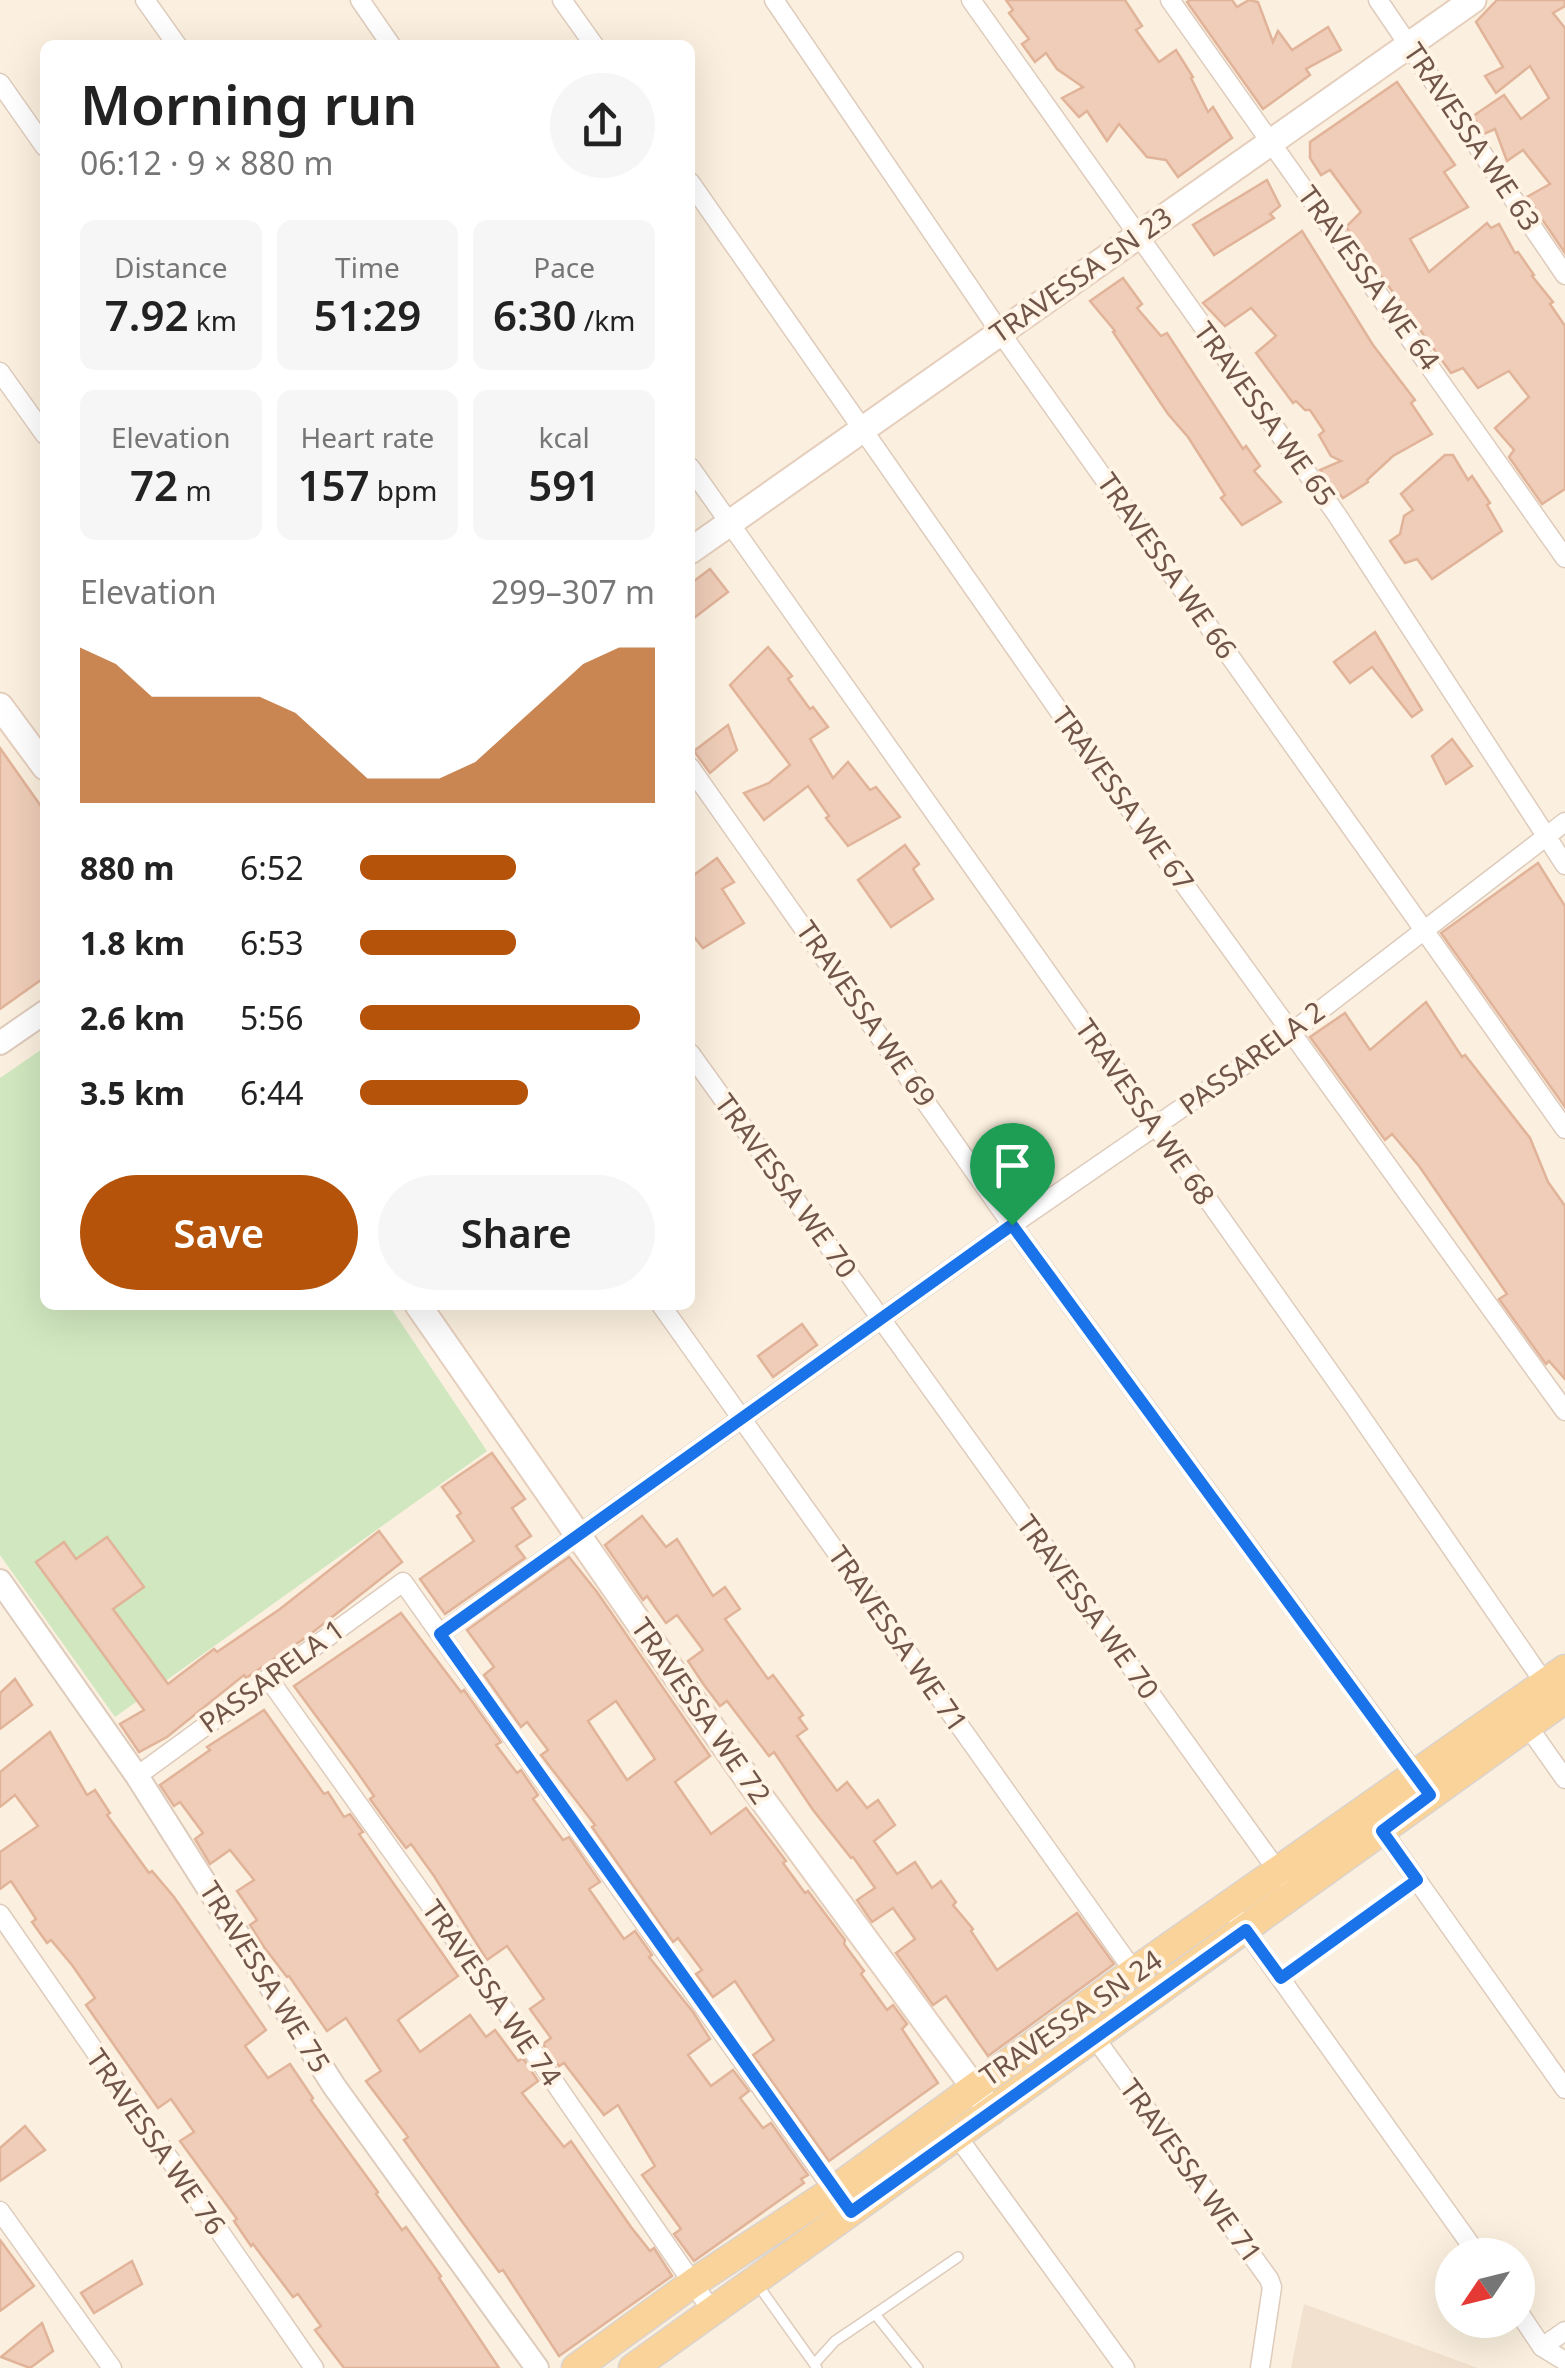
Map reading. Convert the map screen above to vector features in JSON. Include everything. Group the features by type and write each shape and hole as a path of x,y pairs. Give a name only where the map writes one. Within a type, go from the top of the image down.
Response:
{"main road":[{"name":"TRAVESSA SN 23","path":"695,547 1472,0"},
{"path":"0,706 40,760"},
{"name":"TRAVESSA WE 72","path":"421,1310 751,1784 992,2112"},
{"name":"TRAVESSA SN 24","path":"576,2368 693,2284 957,2136 992,2112 1246,1930 1294,1894 1374,1820 1558,1689"},
{"name":"TRAVESSA SN 24","path":"633,2368 754,2280 974,2087 1278,1870 1374,1820"}],"street":[{"path":"145,0 173,40"},
{"path":"360,0 388,40"},
{"path":"562,0 590,40"},
{"name":"TRAVESSA WE 66","path":"774,0 1000,332 1565,1129"},
{"name":"TRAVESSA WE 65","path":"971,0 1337,515 1544,838"},
{"name":"TRAVESSA WE 64","path":"1170,0 1565,558"},
{"name":"TRAVESSA WE 63","path":"1378,0 1565,275"},
{"path":"0,83 40,139"},
{"name":"TRAVESSA WE 67","path":"695,189 1064,718 1565,1411"},
{"path":"0,372 40,428"},
{"path":"695,474 730,522"},
{"name":"TRAVESSA WE 68","path":"730,522 1155,1127 1558,1689"},
{"name":"TRAVESSA WE 69","path":"695,774 1012,1225 1422,1784"},
{"name":"PASSARELA 2","path":"882,1319 1292,1032 1565,822"},
{"path":"1544,838 1565,865"},
{"path":"0,1043 40,1015"},
{"name":"TRAVESSA WE 70","path":"695,1060 1294,1894"},
{"name":"TRAVESSA WE 71","path":"666,1310 1136,1972"},
{"path":"842,2201 440,1634 882,1319"},
{"name":"TRAVESSA WE 75","path":"0,1581 137,1776 334,2086 537,2368"},
{"name":"PASSARELA 1","path":"137,1776 402,1582 440,1634"},
{"name":"TRAVESSA WE 74","path":"268,1678 486,1983 712,2311"},
{"path":"1521,1715 1565,1779"},
{"path":"1374,1820 1565,2089"},
{"path":"1228,1905 1466,2238"},
{"name":"TRAVESSA WE 76","path":"0,1914 314,2368"},
{"name":"TRAVESSA WE 71","path":"1096,2038 1269,2278 1272,2287 1260,2368"},
{"path":"957,2136 1124,2368"},
{"path":"0,2211 112,2368"},
{"path":"1542,2347 1565,2331"},
{"path":"1535,2336 1542,2347 1565,2361"}],"lane":[{"path":"1281,1978 1417,1880"},
{"path":"754,2280 816,2365 835,2340 958,2257"},
{"path":"875,2314 918,2368"}],"shaded area":[{"path":"1304,2304 1478,2368 1291,2368"}],"green space":[{"path":"40,1050 40,1310 392,1310 487,1451 115,1717 0,1555 0,1078"}],"building":[{"path":"1006,0 1125,0 1142,26 1136,30 1159,62 1176,50 1208,112 1213,107 1232,138 1178,177 1166,160 1147,157 1119,124 1107,141 1087,111 1079,117 1062,98 1083,87 1057,69 1046,53 1035,62 1022,44 1029,39 1009,13 1013,10"},
{"path":"1232,0 1237,7 1249,0 1258,2 1273,42 1278,31 1292,50 1328,27 1341,50 1306,69 1310,75 1263,109 1187,2"},
{"path":"1497,0 1565,0 1565,6 1553,13 1565,28 1565,253 1527,197 1550,184 1523,150 1507,161 1495,129 1484,134 1473,116 1504,95 1521,119 1549,98 1530,66 1496,93 1485,76 1503,67 1476,22"},
{"path":"1397,82 1455,165 1444,172 1468,207 1410,239 1429,272 1487,223 1491,228 1499,224 1565,326 1565,489 1542,504 1509,457 1514,450 1495,428 1529,397 1509,371 1478,388 1463,368 1451,373 1346,227 1361,212 1330,170 1321,175 1310,158 1310,142"},
{"path":"1267,180 1280,206 1270,214 1274,218 1214,255 1193,225"},
{"path":"1302,231 1373,345 1415,400 1411,403 1432,434 1393,456 1368,482 1343,498 1320,470 1341,461 1331,456 1319,435 1324,431 1310,410 1293,403 1256,353 1276,336 1251,308 1225,326 1203,303"},
{"path":"1123,278 1142,304 1137,308 1161,336 1167,333 1243,449 1246,446 1260,466 1254,471 1281,502 1242,525 1221,498 1225,495 1188,437 1090,301"},
{"path":"1445,455 1453,455 1468,480 1472,476 1502,531 1432,579 1417,559 1405,563 1390,541 1400,534 1404,516 1413,510 1401,494"},
{"path":"710,569 728,592 695,617 695,580"},
{"path":"1375,632 1422,710 1412,717 1372,667 1350,683 1334,662"},
{"path":"768,647 792,676 788,679 810,709 813,707 828,727 810,739 833,778 848,762 870,790 876,787 900,817 848,846 808,786 764,820 744,793 769,783 790,765 730,685"},
{"path":"728,725 737,750 710,773 695,750"},
{"path":"1452,739 1472,766 1446,784 1432,756"},
{"path":"0,748 40,805 40,981 0,1009"},
{"path":"905,845 919,864 913,869 933,899 891,927 858,880"},
{"path":"717,858 734,882 722,889 744,923 703,948 695,938 695,874"},
{"path":"1538,863 1565,906 1565,1107 1441,933"},
{"path":"1426,1002 1462,1057 1465,1055 1530,1138 1548,1182 1565,1206 1565,1379 1549,1361 1546,1364 1499,1299 1507,1294 1419,1166 1392,1134 1385,1140 1310,1037 1345,1013 1370,1050"},
{"path":"802,1324 817,1345 773,1377 758,1356"},
{"path":"492,1453 525,1499 512,1508 531,1536 516,1546 525,1558 445,1614 420,1579 474,1541 457,1516 461,1513 442,1487"},
{"path":"642,1516 666,1547 677,1539 713,1596 725,1587 740,1609 725,1619 768,1679 773,1675 803,1715 799,1718 807,1729 797,1736 837,1791 847,1782 867,1808 878,1800 895,1825 874,1841 897,1874 915,1862 932,1888 941,1881 997,1970 1077,1913 1114,1964 988,2056 946,1996 933,2005 896,1953 915,1939 893,1908 872,1922 857,1900 875,1888 813,1810 774,1752 769,1756 727,1701 720,1706 704,1685 688,1661 703,1650 677,1615 666,1623 647,1596 643,1600 605,1545"},
{"path":"379,1531 402,1562 308,1636 246,1678 244,1675 167,1737 139,1752 120,1724 144,1710 36,1562 64,1542 76,1559 107,1537 144,1587 113,1609 168,1684 214,1649 217,1652 280,1609"},
{"path":"569,1557 710,1756 675,1782 711,1834 746,1808 805,1893 808,1891 845,1940 864,1971 861,1974 887,2010 893,2005 907,2024 902,2029 938,2083 829,2161 753,2055 774,2040 735,1981 713,1997 696,1974 702,1970 678,1938 673,1942 592,1827 595,1825 541,1755 548,1750 527,1722 521,1727 484,1675 494,1667 467,1630","holes":["616,1701 655,1759 627,1780 588,1721"]},
{"path":"401,1613 461,1692 464,1690 501,1742 496,1745 517,1773 521,1770 538,1795 533,1799 563,1840 569,1837 600,1882 589,1889 624,1939 635,1931 652,1955 649,1957 693,2012 710,2039 688,2055 711,2086 733,2070 749,2091 740,2098 763,2128 771,2123 808,2175 801,2179 804,2183 694,2261 674,2234 681,2229 642,2175 655,2166 618,2105 604,2115 564,2063 559,2066 543,2044 551,2038 530,2009 544,1999 507,1946 487,1960 434,1876 411,1844 406,1848 391,1828 370,1799 374,1796 294,1686"},
{"path":"15,1679 32,1705 0,1729 0,1693"},
{"path":"264,1710 324,1794 328,1792 344,1817 350,1814 363,1832 359,1834 458,1976 398,2020 420,2052 470,2015 486,2037 495,2030 518,2061 523,2058 538,2081 522,2093 564,2147 571,2141 631,2227 650,2251 654,2248 672,2276 559,2356 503,2270 499,2272 461,2220 404,2140 408,2137 366,2081 381,2071 346,2018 327,2031 264,1947 250,1925 257,1920 237,1891 254,1880 230,1850 210,1864 195,1839 203,1833 180,1802 174,1806 160,1785 210,1750 207,1747"},
{"path":"50,1732 87,1795 95,1790 110,1813 107,1815 149,1873 152,1871 174,1897 266,2030 245,2046 268,2078 290,2064 376,2194 402,2230 406,2227 441,2276 499,2368 344,2368 315,2330 321,2326 298,2294 293,2297 251,2246 234,2221 237,2219 180,2141 194,2132 171,2099 158,2108 86,2005 95,1998 72,1965 51,1940 47,1943 11,1881 0,1889 0,1852 38,1826 15,1795 0,1807 0,1772"},
{"path":"25,2126 45,2150 0,2181 0,2148"},
{"path":"0,2240 34,2286 0,2311"},
{"path":"132,2261 142,2284 94,2313 81,2293"},
{"path":"42,2323 53,2351 30,2368 1,2357"}],"route":[{"path":"1012,1225 1430,1795 1382,1831 1417,1880 1281,1978 1246,1930 851,2212 440,1634 1012,1225"}]}
